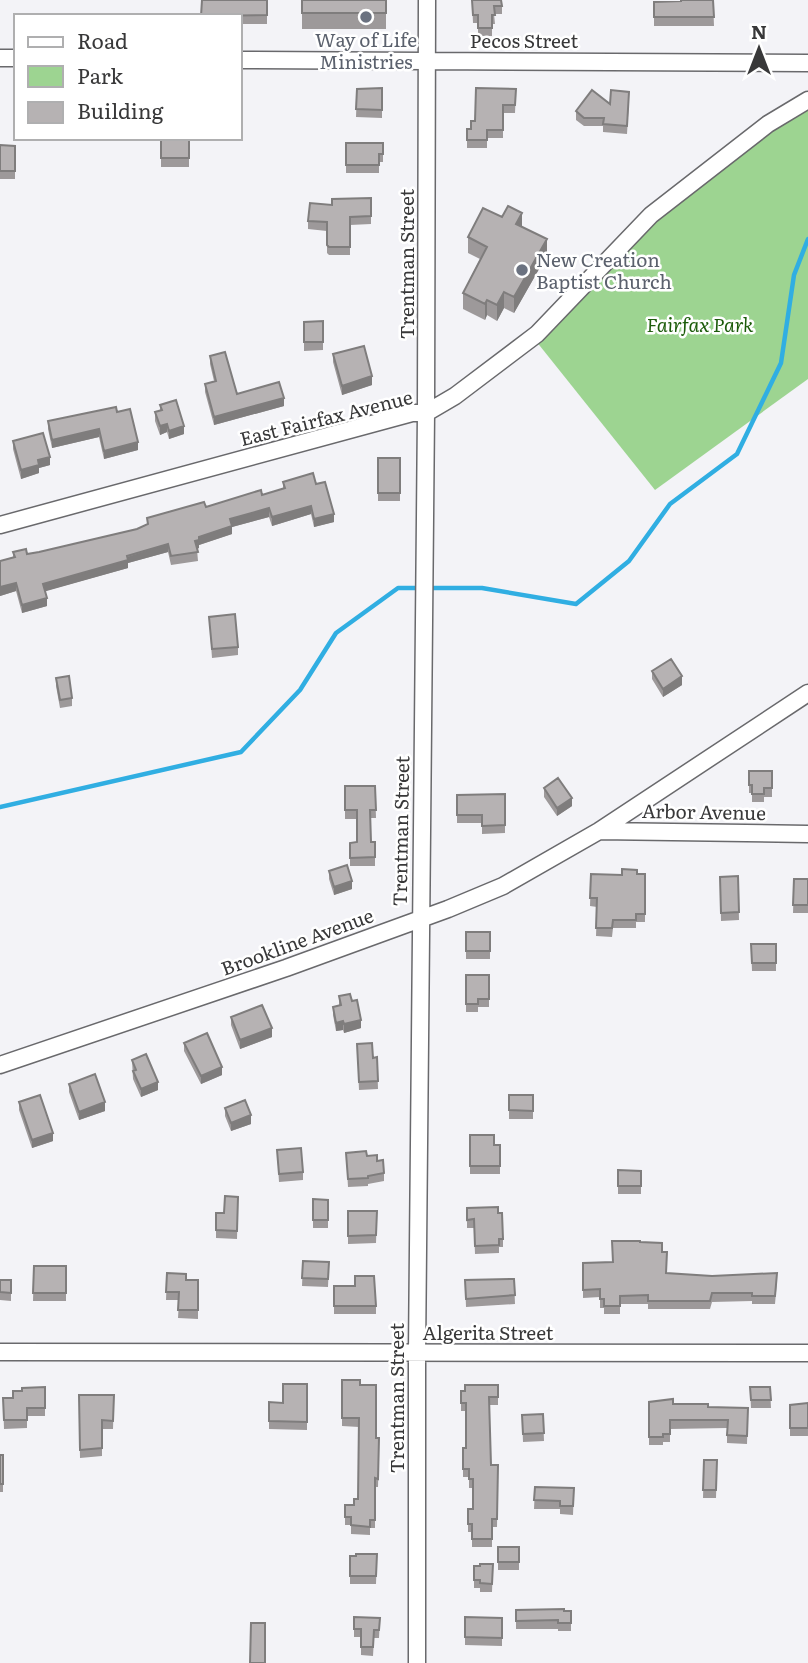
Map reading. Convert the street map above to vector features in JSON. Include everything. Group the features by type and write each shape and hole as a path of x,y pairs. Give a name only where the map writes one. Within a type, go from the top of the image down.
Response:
{"street":[{"name":"Trentman Street","path":"417,1663 427,0"},
{"name":"Pecos Street","path":"242,60 808,62"},
{"name":"East Fairfax Avenue","path":"0,525 412,413 426,413 455,396 537,334 651,215 768,124 808,100"},
{"name":"Brookline Avenue","path":"0,1065 274,972 503,886 599,831 808,693"},
{"name":"Arbor Avenue","path":"599,831 808,834"},
{"name":"Algerita Street","path":"0,1352 808,1353"}],"green space":[{"name":"Fairfax Park","path":"808,109 808,379 655,490 536,341 678,195 768,131"}],"building":[{"path":"202,0 267,0 267,15 201,14"},
{"path":"302,0 386,0 386,13 302,13"},
{"path":"472,0 501,0 502,6 494,6 492,28 478,28 478,15 473,15"},
{"path":"713,0 714,17 654,17 654,2"},
{"path":"382,88 382,110 356,109 357,89"},
{"path":"476,88 516,89 515,105 503,105 503,130 487,130 487,140 467,140 467,129 471,129 471,121 475,121"},
{"path":"592,90 610,104 611,90 629,92 627,126 603,124 604,118 584,118 576,111"},
{"path":"161,140 189,140 189,158 161,158"},
{"path":"346,143 383,143 379,165 346,165"},
{"path":"0,145 15,146 15,171 0,171"},
{"path":"371,198 371,216 350,217 350,247 329,247 327,222 308,221 310,203 332,205 332,199"},
{"name":"New Creation Baptist Church","path":"508,206 522,213 516,224 547,239 514,297 504,292 497,305 487,300 485,304 463,293 487,247 468,237 483,208 502,217"},
{"path":"323,321 323,342 304,342 304,322"},
{"path":"364,346 372,376 342,386 333,354"},
{"path":"225,352 237,394 279,382 284,398 214,417 205,384 216,381 210,356"},
{"path":"176,400 184,426 169,431 167,424 160,426 155,412 162,410 160,405"},
{"path":"116,407 117,412 130,409 138,442 104,451 99,429 52,440 48,421"},
{"path":"43,433 50,457 38,460 39,465 21,470 13,441"},
{"path":"378,458 400,458 400,493 378,493"},
{"path":"313,473 316,484 325,482 334,514 314,519 311,506 272,517 269,508 230,519 232,526 199,537 199,540 195,541 198,552 171,556 168,544 127,556 128,560 43,584 47,598 22,605 16,583 0,587 0,561 15,557 13,552 26,549 27,554 39,552 137,529 148,524 147,518 204,502 206,507 261,490 262,495 285,488 283,482"},
{"path":"235,614 238,647 212,649 209,617"},
{"path":"671,659 682,676 663,689 652,671"},
{"path":"69,676 72,698 60,700 56,678"},
{"path":"749,771 772,771 772,788 764,788 764,794 752,794"},
{"path":"558,778 572,798 557,808 544,788"},
{"path":"345,786 375,786 376,810 370,810 371,842 375,842 375,857 350,858 350,843 357,842 357,810 345,810"},
{"path":"505,794 505,825 482,826 482,815 457,815 457,795"},
{"path":"347,865 352,881 334,887 329,871"},
{"path":"622,869 637,870 637,874 645,874 645,914 636,914 636,920 613,920 612,928 596,928 597,898 590,898 591,874 622,875"},
{"path":"738,876 739,912 721,913 720,877"},
{"path":"794,879 808,879 808,905 793,905"},
{"path":"466,932 490,932 490,951 466,951"},
{"path":"751,944 776,944 776,963 752,963"},
{"path":"466,975 489,975 489,999 478,999 478,1004 466,1004"},
{"path":"350,994 352,1001 357,1000 361,1020 336,1023 333,1007 341,1005 339,996"},
{"path":"262,1005 272,1028 240,1040 231,1017"},
{"path":"207,1033 222,1067 201,1076 184,1043"},
{"path":"372,1043 373,1058 377,1057 378,1081 359,1082 357,1044"},
{"path":"146,1054 158,1082 141,1089 133,1071 136,1070 132,1060"},
{"path":"95,1074 105,1102 79,1112 69,1084"},
{"path":"40,1095 53,1133 32,1140 19,1102"},
{"path":"509,1095 533,1095 533,1111 509,1110"},
{"path":"245,1100 251,1115 231,1123 225,1108"},
{"path":"470,1135 494,1135 494,1145 500,1145 500,1166 470,1166"},
{"path":"301,1148 303,1172 279,1174 277,1150"},
{"path":"366,1151 367,1156 377,1155 377,1161 383,1160 384,1173 368,1178 348,1179 346,1153"},
{"path":"618,1170 641,1171 641,1186 618,1186"},
{"path":"225,1196 238,1197 237,1231 216,1230 216,1213 224,1213"},
{"path":"313,1199 328,1200 328,1220 313,1220"},
{"path":"498,1207 498,1213 502,1213 503,1239 499,1239 499,1245 475,1246 474,1219 467,1220 467,1208"},
{"path":"348,1211 377,1211 376,1235 348,1236"},
{"path":"612,1241 662,1243 662,1252 667,1252 666,1273 712,1276 777,1273 775,1296 712,1293 710,1301 648,1301 648,1295 620,1296 620,1306 604,1306 604,1299 600,1299 600,1289 583,1290 583,1263 613,1262"},
{"path":"303,1261 329,1262 328,1279 302,1278"},
{"path":"34,1266 66,1266 66,1293 33,1293"},
{"path":"167,1273 186,1274 186,1280 198,1280 198,1310 178,1310 179,1292 166,1292"},
{"path":"355,1276 374,1276 376,1306 334,1306 334,1286 355,1286"},
{"path":"514,1279 515,1295 466,1299 465,1280"},
{"path":"0,1280 11,1280 11,1293 0,1292"},
{"path":"342,1380 360,1380 360,1385 376,1385 378,1479 375,1478 375,1520 370,1520 370,1527 351,1525 351,1517 345,1517 345,1505 354,1505 354,1499 358,1499 359,1418 342,1418"},
{"path":"283,1384 307,1384 307,1422 269,1421 269,1402 283,1403"},
{"path":"465,1385 498,1385 498,1397 489,1397 491,1465 498,1465 497,1519 492,1519 492,1539 472,1539 472,1524 468,1524 468,1509 473,1509 473,1479 469,1479 469,1469 463,1469 466,1403 461,1403 461,1391 465,1391"},
{"path":"45,1387 45,1408 27,1408 27,1420 4,1420 3,1398 13,1398 13,1391 22,1391 22,1388"},
{"path":"750,1387 770,1387 771,1400 751,1400"},
{"path":"79,1395 114,1395 113,1421 102,1420 102,1448 80,1450"},
{"path":"673,1399 673,1404 748,1408 747,1436 727,1435 728,1420 670,1420 670,1434 649,1437 649,1402"},
{"path":"808,1403 808,1428 790,1428 790,1405"},
{"path":"543,1414 544,1433 523,1434 522,1415"},
{"path":"0,1455 3,1455 3,1484 0,1484"},
{"path":"704,1460 717,1460 716,1490 703,1490"},
{"path":"535,1487 574,1488 573,1506 560,1506 560,1501 534,1500"},
{"path":"498,1547 519,1547 519,1562 498,1562"},
{"path":"377,1554 376,1576 350,1576 350,1556"},
{"path":"493,1564 492,1584 474,1580 474,1566"},
{"path":"516,1610 571,1611 571,1623 558,1623 558,1620 516,1621"},
{"path":"354,1617 380,1618 379,1630 374,1630 373,1647 361,1647 361,1629 354,1629"},
{"path":"465,1617 502,1618 502,1638 465,1637"},
{"path":"251,1623 265,1623 265,1663 250,1663"}],"waterway":[{"path":"0,807 241,752 300,690 336,633 398,588 482,588 576,604 629,561 670,504 737,454 781,363 794,275 808,239"}],"place":[{"name":"Way of Life Ministries","path":"366,17"},
{"name":"New Creation Baptist Church","path":"522,270"}]}
